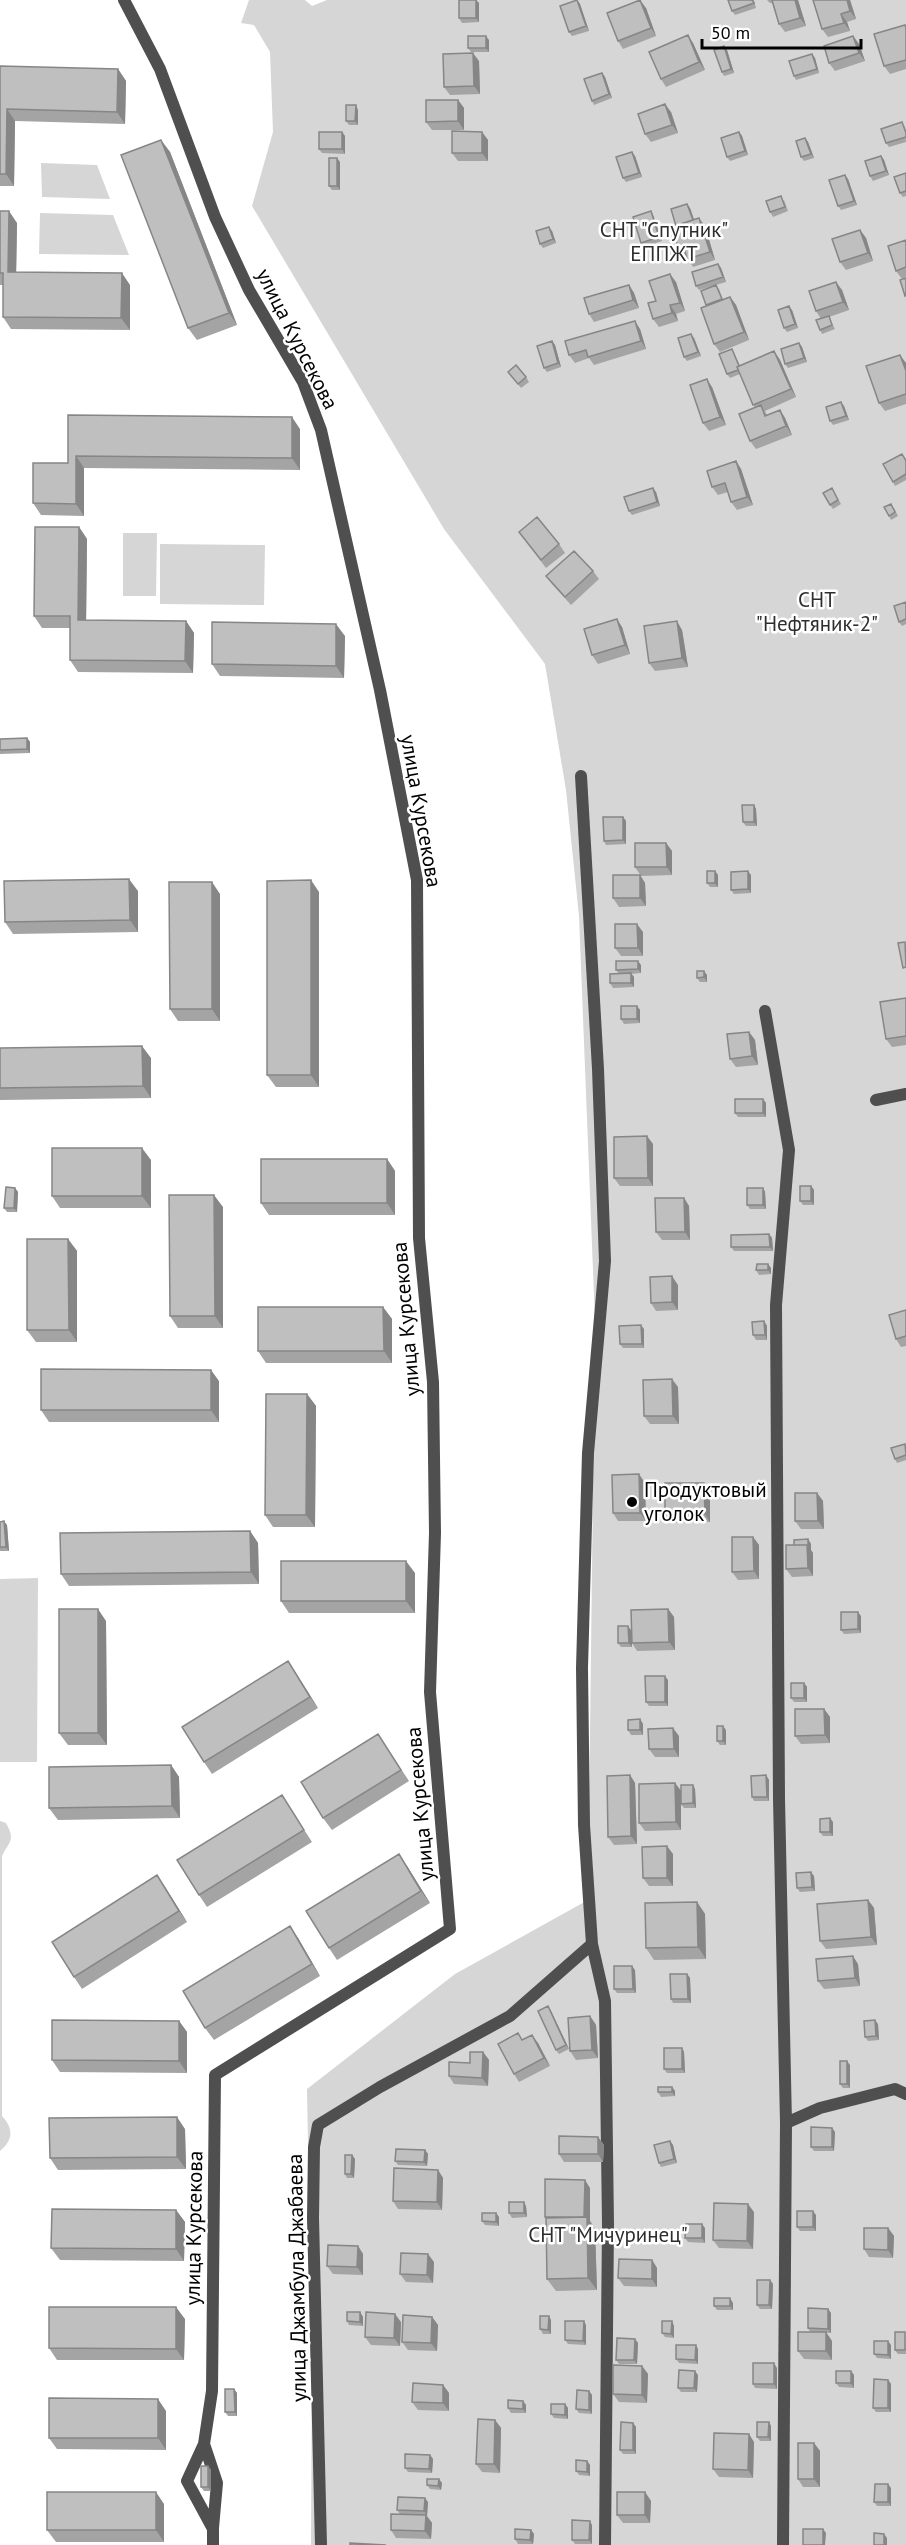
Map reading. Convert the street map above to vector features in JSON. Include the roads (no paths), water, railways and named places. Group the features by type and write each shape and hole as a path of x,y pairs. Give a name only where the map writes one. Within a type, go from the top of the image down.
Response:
{"street":[{"name":"улица Курсекова","path":"124,0 159,69 220,228 249,290 303,382 321,429 380,690 417,880 418,1238 432,1382 435,1533 430,1692 450,1929 215,2075 212,2391 204,2444 187,2481 213,2529 213,2545"},
{"path":"581,776 598,1069 605,1261 588,1453 582,1668 584,1825 592,1944 605,2001 608,2224 605,2545"},
{"path":"765,1011 789,1150 776,1305 779,1798 786,2123 783,2545"},
{"path":"876,1100 906,1094"},
{"name":"улица Джамбула Джабаева","path":"321,2545 313,2218 314,2147 318,2125 381,2087 510,2016 592,1944"},
{"path":"786,2123 820,2108 895,2089 906,2094"},
{"path":"204,2444 217,2483 213,2529"}],"place":[{"name":"Продуктовый уголок","path":"632,1502"}],"park label":[{"name":"СНТ \"Спутник\" ЕППЖТ","path":"664,242"},
{"name":"СНТ \"Нефтяник-2\"","path":"817,612"},
{"name":"СНТ \"Мичуринец\"","path":"608,2235"}]}
